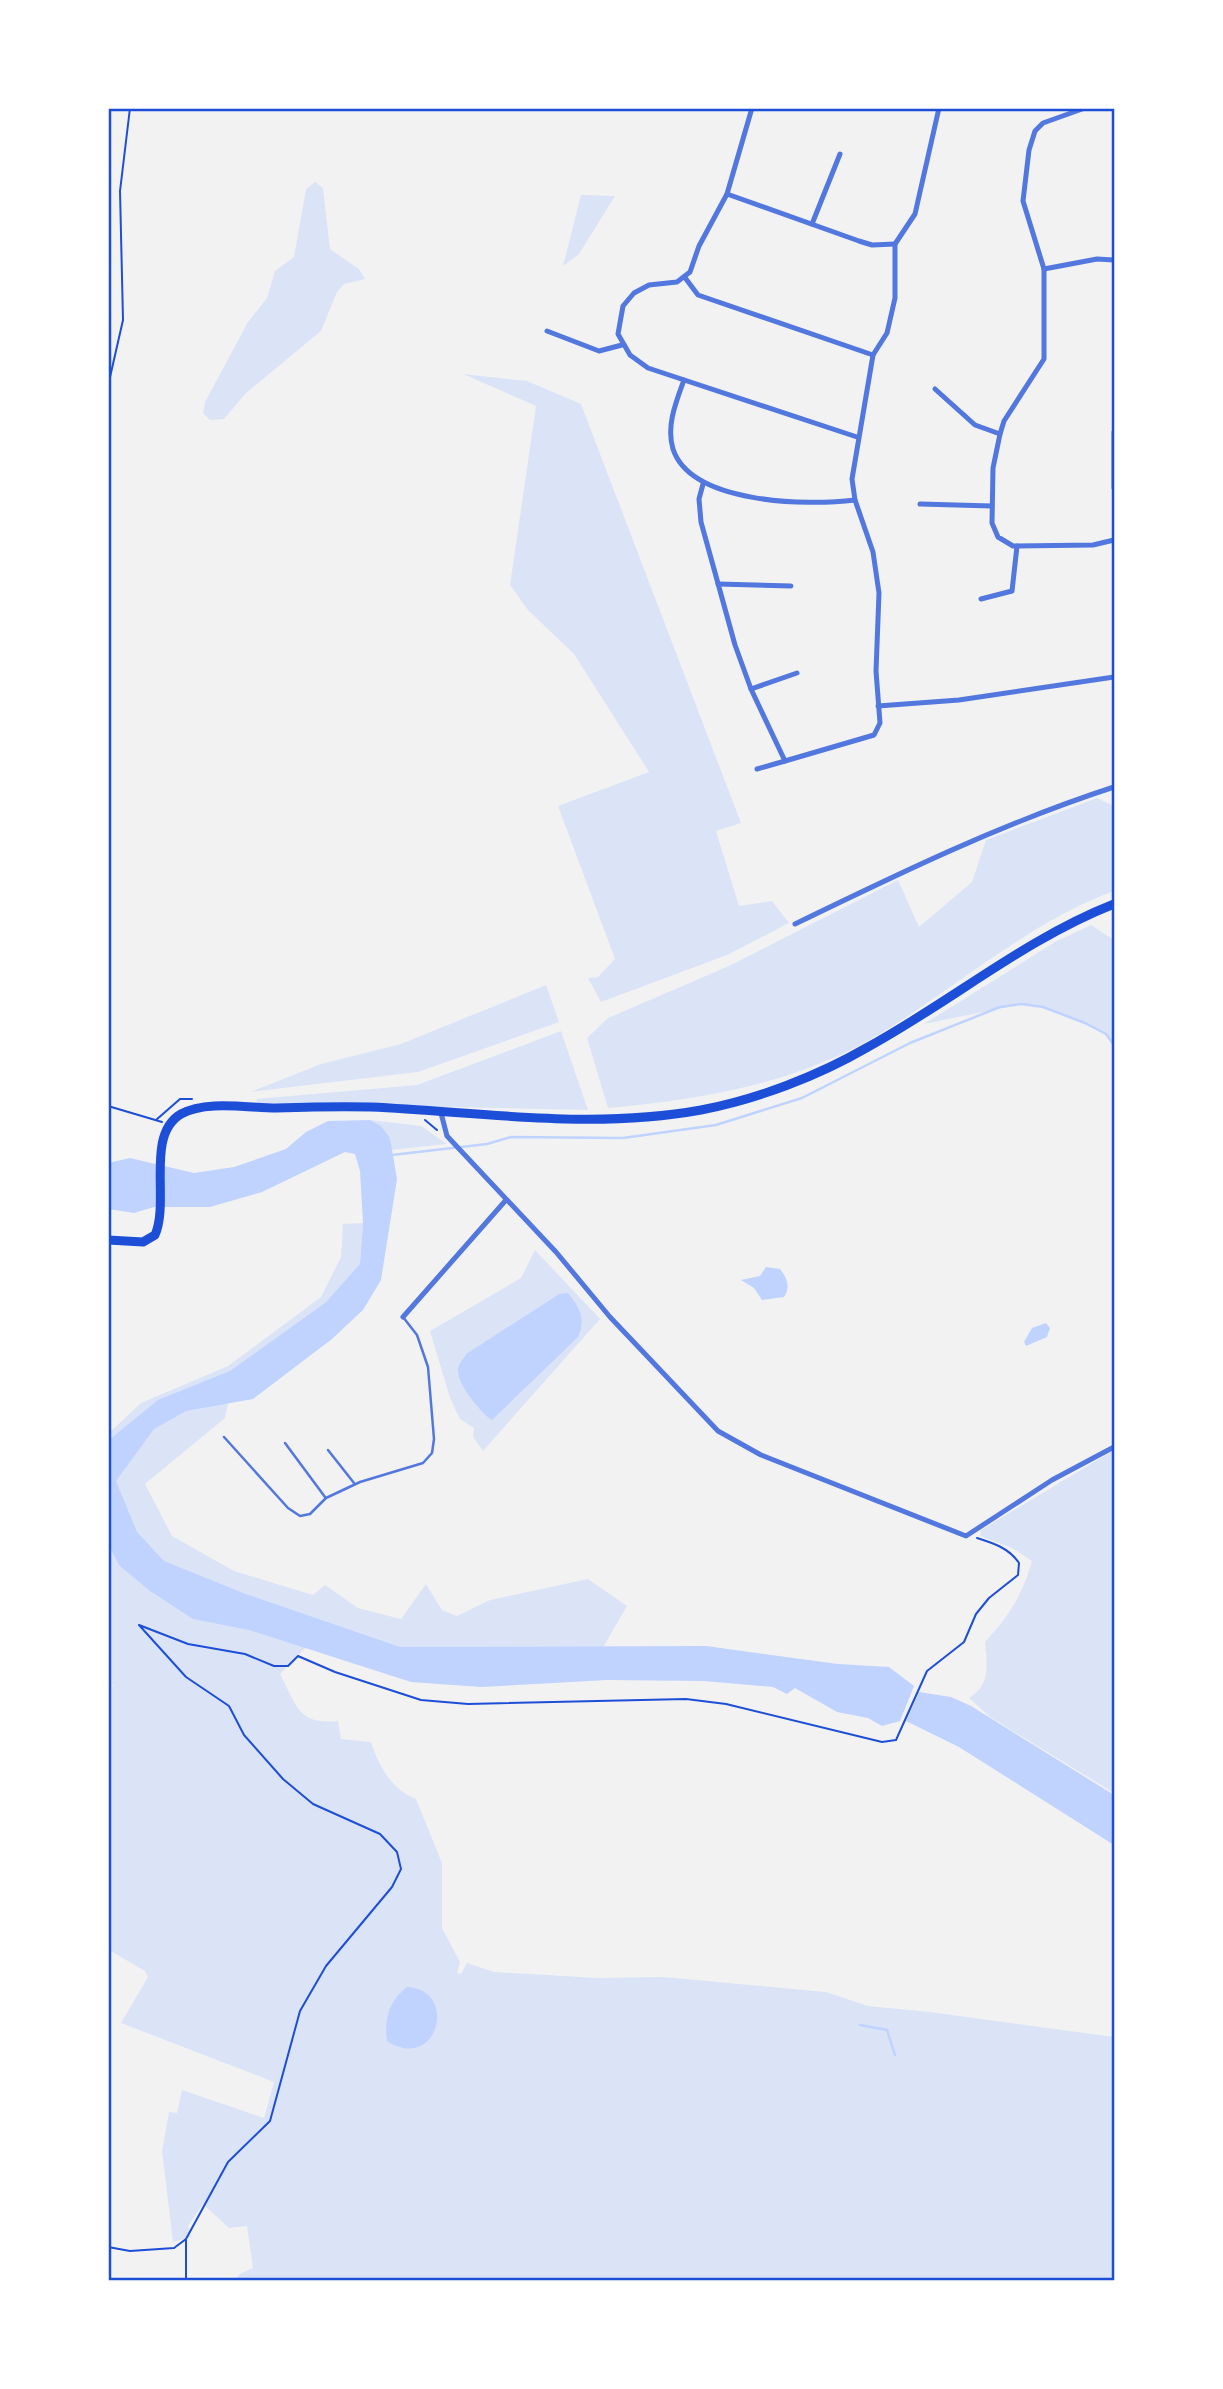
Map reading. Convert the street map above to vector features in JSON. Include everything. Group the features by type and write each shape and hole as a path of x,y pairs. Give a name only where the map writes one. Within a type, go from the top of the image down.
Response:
{"main road":[{"path":"108,1240 143,1242 155,1235 162,1209 160,1150 169,1125 181,1114 209,1108 369,1107 587,1120 701,1110 756,1095 868,1048 1058,928 1115,904"}],"street":[{"path":"752,108 727,194 699,246 686,279 672,284 649,285 634,293 618,319 622,345 648,368 857,437"},
{"path":"757,769 874,735 880,723 876,572 855,500 852,479 873,355 890,326 896,284 895,244 915,214 939,108"},
{"path":"1055,108 1056,116"},
{"path":"1084,108 1056,116 1035,131 1023,195 1044,269 1044,359 1004,421 993,468 992,506 995,533 1005,543 1017,546 1093,545 1115,540"},
{"path":"812,224 840,154"},
{"path":"727,194 872,245 895,244"},
{"path":"1044,269 1097,259 1115,260"},
{"path":"686,279 698,295 873,355"},
{"path":"547,331 599,351 622,345"},
{"path":"684,380 670,430 673,448 687,474 703,484 782,501 828,504 855,500"},
{"path":"935,389 975,425 1000,434"},
{"path":"1114,432 1115,488"},
{"path":"703,484 699,499 701,522 718,584 751,689 785,761"},
{"path":"920,504 992,506"},
{"path":"982,599 1012,591 1017,546"},
{"path":"718,584 791,586"},
{"path":"751,689 797,673"},
{"path":"878,706 959,699 1115,677"},
{"path":"794,924 932,858 1040,811 1115,787"},
{"path":"441,1112 447,1136 556,1252 644,1354 718,1431 761,1455 967,1536 1052,1480 1115,1447"},
{"path":"403,1317 506,1200"}],"lane":[{"path":"224,1437 288,1508 300,1516 310,1514 326,1498 355,1484 423,1463 432,1454 433,1426 428,1367 417,1335 403,1317"},
{"path":"285,1443 326,1498"},
{"path":"328,1450 355,1484"}],"path":[{"path":"108,386 123,320 120,191 130,108"},
{"path":"108,1106 156,1120"},
{"path":"416,1117 432,1125 442,1136 447,1136"},
{"path":"108,2247 130,2251 173,2248 186,2239 228,2162 270,2121 300,2011 326,1966 391,1887 401,1869 397,1852 380,1834 313,1804 283,1779 244,1735 229,1706 186,1677 139,1625 188,1644 245,1654 274,1666 288,1666 298,1656 335,1672 421,1700 468,1704 686,1699 726,1704 866,1741 896,1740 923,1678 933,1664 964,1642 976,1614 1020,1571 1019,1563 1010,1553 995,1544 967,1536"},
{"path":"186,2239 186,2280"}],"shaded area":[{"path":"315,182 323,188 330,249 359,269 365,279 344,284 337,292 321,331 246,393 224,419 210,420 203,413 205,402 248,322 267,298 275,271 294,257 306,189"},
{"path":"581,195 615,196 579,254 563,266"},
{"path":"463,374 527,381 581,404 741,823 716,831 739,906 772,901 789,923 727,955 601,1002 588,978 598,977 615,959 558,806 649,772 574,654 528,610 510,585 536,406"},
{"path":"1097,798 1114,806 1114,891 1053,920 878,1035 815,1066 713,1094 608,1108 587,1038 608,1018 729,966 898,880 919,927 972,882 986,840"},
{"path":"1091,925 1114,940 1114,1045 1106,1034 1085,1023 1043,1007 1022,1004 924,1024 1055,942"},
{"path":"546,985 559,1022 418,1072 250,1092 321,1064 401,1044"},
{"path":"561,1031 588,1110 258,1103 256,1099 417,1085"},
{"path":"370,1120 421,1126 447,1144 392,1150 385,1132"},
{"path":"363,1223 360,1265 326,1302 230,1371 231,1389 225,1418 145,1484 172,1536 234,1571 313,1595 325,1585 358,1608 401,1619 426,1584 442,1610 457,1616 490,1600 588,1579 627,1606 594,1663 532,1668 316,1637 280,1674 300,1711 314,1720 338,1721 341,1739 371,1742 387,1776 407,1795 416,1799 442,1863 442,1928 460,1962 457,1973 461,1974 467,1963 494,1972 598,1978 664,1977 826,1992 868,2006 1114,2037 1114,2280 235,2280 240,2274 253,2268 247,2226 229,2228 203,2204 188,2226 191,2237 173,2242 162,2151 169,2112 177,2113 182,2090 264,2118 274,2082 121,2023 148,1977 145,1971 109,1950 109,1686 114,1686 108,1682 109,1433 141,1403 228,1366 321,1297 341,1257 343,1224"},
{"path":"535,1250 600,1319 483,1451 473,1437 474,1428 460,1419 450,1398 430,1331 521,1278","holes":["559,1294 492,1419 465,1389 458,1375 460,1363 466,1354"]},
{"path":"1114,1450 1114,1793 990,1717 969,1698 981,1687 986,1673 985,1642 1014,1605 1032,1561 1012,1548 980,1536 981,1530"}],"water":[{"path":"370,1120 381,1126 390,1138 397,1179 381,1280 363,1310 332,1339 253,1399 186,1411 154,1429 116,1481 137,1532 164,1561 243,1593 400,1647 706,1646 838,1664 889,1667 914,1686 900,1721 882,1726 868,1718 837,1712 795,1688 787,1694 773,1687 704,1681 607,1680 481,1687 411,1682 249,1630 193,1619 150,1591 120,1566 109,1546 109,1440 158,1400 230,1371 326,1302 360,1264 363,1223 360,1171 355,1154 345,1152 262,1192 210,1207 154,1207 134,1213 109,1209 108,1163 130,1158 194,1173 234,1167 286,1149 306,1132 328,1121"},
{"path":"766,1267 780,1269 785,1276 788,1286 784,1297 762,1300 754,1288 741,1280 760,1276"},
{"path":"568,1293 582,1319 578,1337 492,1420 476,1404 461,1382 458,1375 460,1363 466,1354 559,1294"},
{"path":"1046,1323 1050,1328 1047,1337 1026,1346 1024,1342 1032,1328"},
{"path":"919,1692 951,1697 971,1706 1114,1795 1114,1845 959,1747 906,1721"},
{"path":"407,1987 423,1991 433,2001 437,2014 436,2027 429,2039 419,2047 405,2048 387,2041 389,2011 396,1998"}],"waterway":[{"path":"392,1155 487,1144 511,1137 623,1138 716,1125 802,1098 910,1043 1000,1007 1022,1004 1043,1007 1106,1034 1114,1045"},
{"path":"860,2025 887,2030 895,2055"}]}
